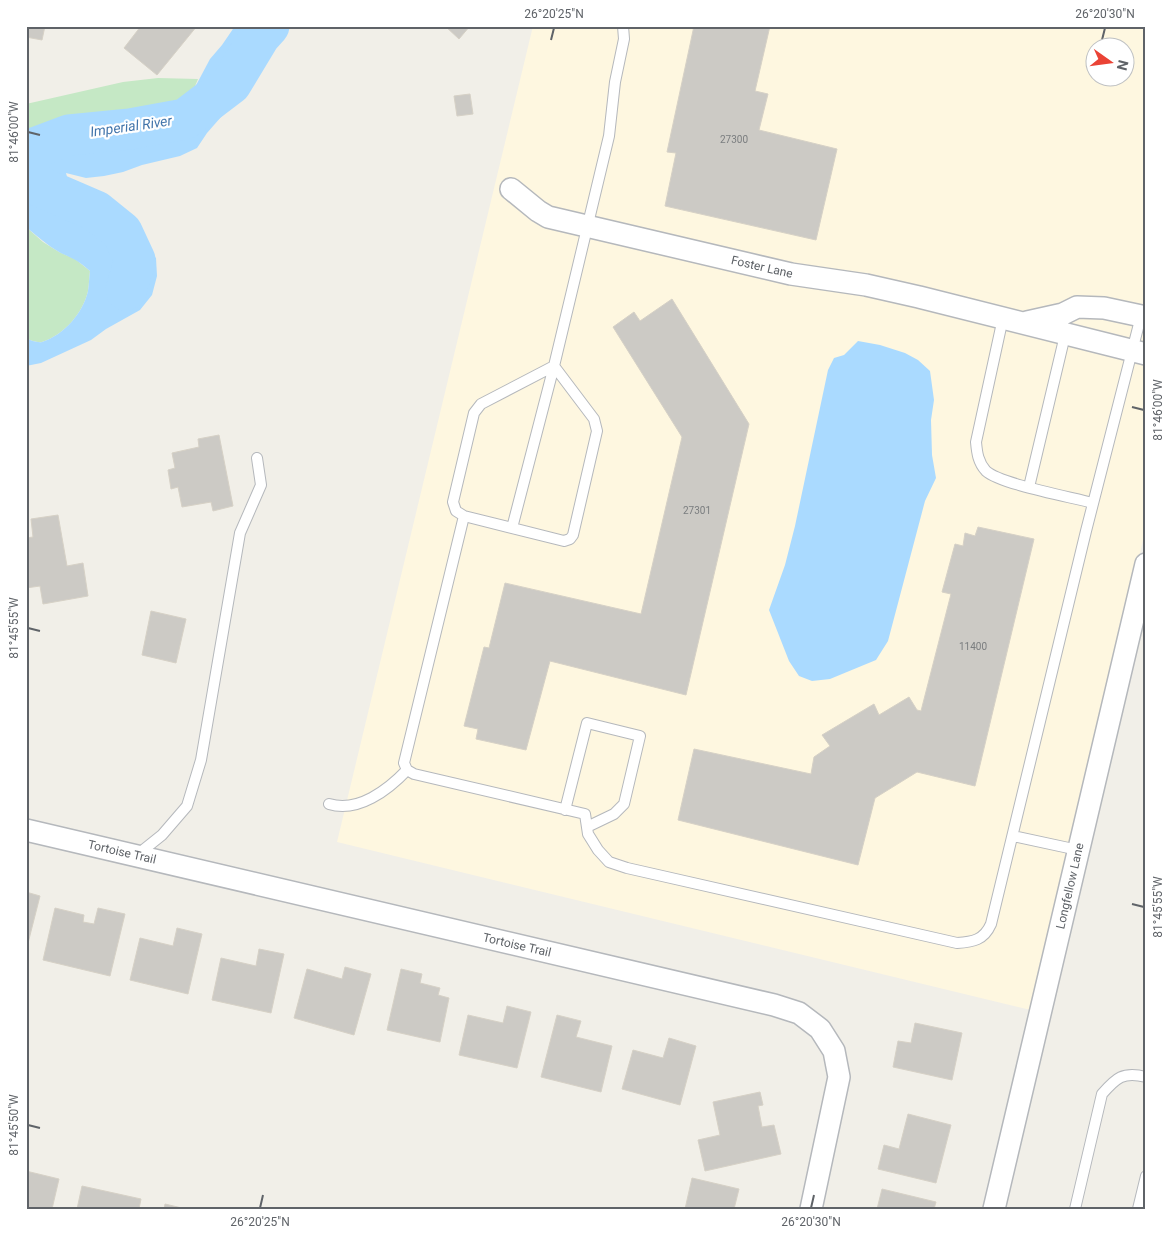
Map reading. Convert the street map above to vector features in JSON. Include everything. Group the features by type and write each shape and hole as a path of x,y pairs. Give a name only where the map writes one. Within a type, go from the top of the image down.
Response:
{"street":[{"name":"Foster Lane","path":"511,189 548,217 791,274 866,284 1139,352"},
{"name":"Foster Lane","path":"1013,321 1052,317 1077,307 1090,306 1143,317"},
{"name":"Longfellow Lane","path":"994,1209 1146,564"},
{"name":"Tortoise Trail","path":"26,830 774,1005 799,1013 820,1030 834,1051 839,1077 812,1209"}],"lane":[{"path":"512,528 554,366 609,136 615,82 624,39 623,26"},
{"path":"1030,487 1070,311"},
{"path":"464,516 404,763 407,770 414,774 585,814 588,834 609,862 627,868 957,944 972,942 981,939 988,932 991,924 1093,503 1139,352 1143,317"},
{"path":"1013,321 976,442 978,459 986,471 1002,480 1093,503"},
{"path":"554,366 594,419 597,431 573,534 570,539 564,541 464,516 456,511 453,502 474,413 481,404 554,366"},
{"path":"136,855 162,835 187,806 201,760 240,533 261,485 257,458"},
{"path":"564,810 587,723 640,736 624,804 614,814 587,826"},
{"path":"329,804 338,807 352,806 371,798 396,782 407,770"},
{"path":"1013,836 1078,850"},
{"path":"1075,1209 1102,1094 1114,1080 1126,1075 1146,1077"},
{"path":"1138,1209 1146,1176"}],"shaded area":[{"path":"533,26 1146,26 1146,527 1035,1011 337,842"}],"green space":[{"path":"158,78 198,79 193,91 172,106 162,122 147,133 130,141 113,140 74,130 56,129 26,133 26,104 123,82"},
{"path":"26,227 43,242 75,259 90,271 88,291 77,315 65,329 42,342 26,339"}],"water":[{"path":"235,26 284,26 259,50 250,66 245,86 197,148 180,156 104,176 86,178 66,173 71,192 93,221 141,245 156,258 157,276 152,295 140,310 106,329 91,340 41,363 26,366 26,339 42,342 65,329 82,307 88,291 90,271 79,262 50,246 26,227 26,133 56,129 74,130 113,140 130,141 147,133 162,122 172,106 193,91 210,59"},
{"path":"858,341 880,345 905,353 918,360 930,371 934,400 931,420 932,455 936,478 925,501 888,641 876,660 830,679 812,681 799,676 789,661 769,610 785,565 795,526 828,370 834,358 844,355"}],"building":[{"path":"27,26 45,26 42,40 26,37"},
{"path":"141,26 197,26 157,75 124,48"},
{"path":"445,26 470,26 459,39"},
{"path":"694,26 770,26 755,91 768,94 759,130 837,149 816,240 665,206 676,153 667,152"},
{"path":"470,94 473,114 457,116 454,96"},
{"path":"672,299 749,424 686,695 550,661 526,750 476,739 478,729 464,726 484,647 489,648 505,583 641,614 682,437 613,327 634,312 640,321"},
{"path":"219,435 233,506 213,511 211,502 182,507 178,487 171,489 168,470 175,468 172,453 199,447 198,439"},
{"path":"58,515 67,566 83,563 88,596 43,604 40,586 26,588 26,538 33,537 31,519"},
{"path":"978,527 1034,539 975,786 917,772 875,798 858,865 678,820 694,749 811,774 814,757 830,746 822,735 874,704 879,715 909,697 917,710 921,711 951,594 942,592 955,544 963,546 965,533 975,536"},
{"path":"151,611 186,619 176,663 142,655"},
{"path":"26,892 40,896 26,951"},
{"path":"55,908 84,915 83,922 94,924 98,908 125,914 110,976 43,960"},
{"path":"177,928 202,934 188,994 130,980 140,938 173,946"},
{"path":"259,949 284,954 271,1013 212,1000 221,958 256,966"},
{"path":"345,967 371,974 354,1035 294,1018 307,969 342,979"},
{"path":"401,969 422,974 420,983 440,988 438,995 449,998 440,1042 387,1030"},
{"path":"507,1006 531,1012 517,1068 459,1055 468,1015 503,1023"},
{"path":"557,1015 581,1021 576,1037 612,1046 601,1092 541,1077"},
{"path":"915,1023 962,1033 952,1080 893,1067 898,1041 911,1043"},
{"path":"669,1038 696,1046 680,1105 622,1089 633,1050 663,1058"},
{"path":"760,1092 763,1105 758,1106 762,1127 774,1125 781,1154 705,1171 698,1140 720,1135 713,1102"},
{"path":"908,1114 951,1125 936,1183 878,1169 884,1145 899,1149"},
{"path":"26,1171 59,1179 52,1209 26,1209"},
{"path":"692,1178 739,1189 734,1209 685,1209"},
{"path":"82,1186 141,1199 139,1209 77,1209"},
{"path":"882,1189 936,1202 934,1209 877,1209"},
{"path":"165,1204 186,1209 164,1209"}],"waterway":[{"name":"Imperial River","path":"26,167 29,150 69,135 130,129 185,119 231,84 260,36 269,26"},
{"name":"Imperial River","path":"31,177 38,186 96,211 122,232 135,260 126,290"}]}
